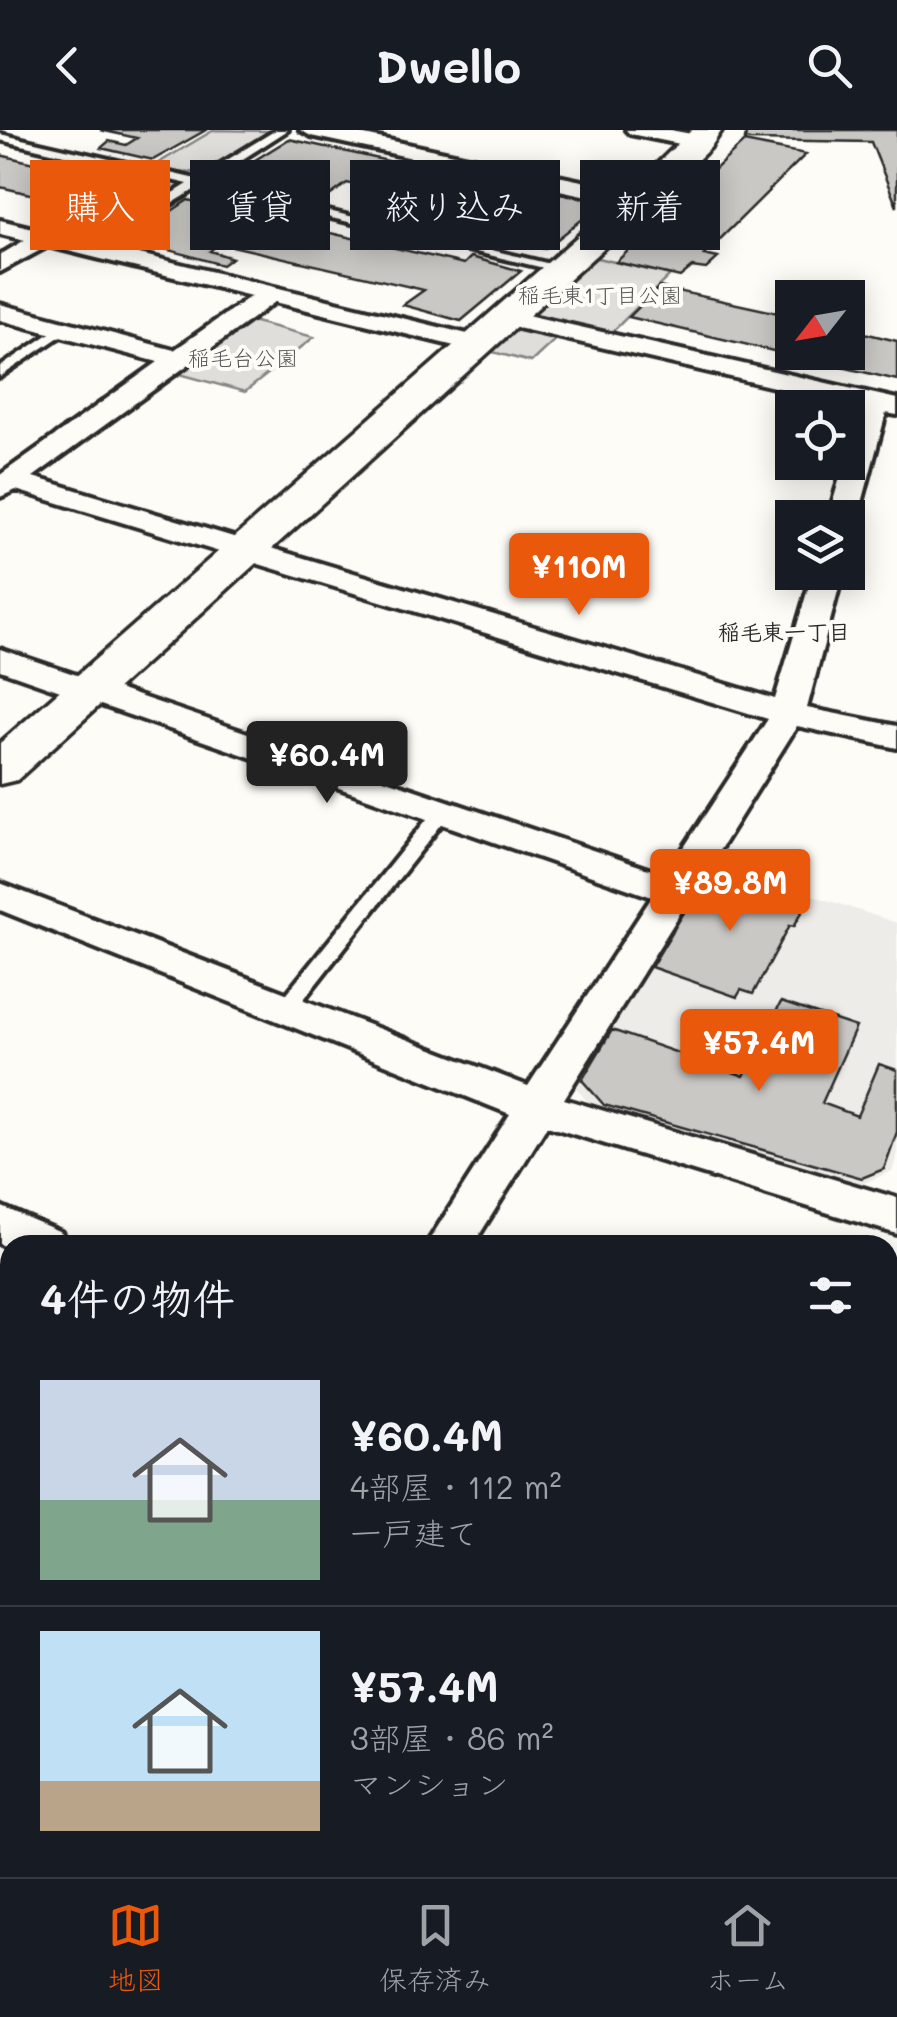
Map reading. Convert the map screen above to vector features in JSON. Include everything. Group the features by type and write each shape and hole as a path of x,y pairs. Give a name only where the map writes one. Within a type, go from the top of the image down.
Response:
{"street":[{"path":"311,130 367,135 580,186"},
{"path":"637,130 704,136"},
{"path":"679,160 704,136"},
{"path":"0,227 30,234"},
{"path":"0,265 30,247"},
{"path":"96,250 475,343"},
{"path":"0,769 581,250"},
{"path":"6,484 270,293"},
{"path":"0,312 176,358"},
{"path":"504,318 886,404 850,500"},
{"path":"6,484 248,550 788,714 897,738"},
{"path":"454,1235 788,714 823,590"},
{"path":"0,659 676,892"},
{"path":"0,896 537,1108 894,1206"},
{"path":"0,1224 24,1235"}],"lane":[{"path":"235,160 284,130"},
{"path":"0,137 190,181"},
{"path":"330,214 561,268"},
{"path":"0,372 65,329"},
{"path":"286,1008 442,812"}],"shaded area":[{"path":"714,863 897,923 897,1156 892,1171 860,1185 591,1106 572,1083"}],"green space":[{"path":"214,130 272,131 228,160 190,160 190,173 170,172 170,160 163,160"},
{"name":"稲毛東1丁目公園","path":"593,257 670,275 610,334 532,315"},
{"name":"稲毛台公園","path":"247,320 314,337 245,392 176,373"},
{"path":"509,329 558,337 531,362 485,350"}],"building":[{"path":"100,130 206,130 153,160 101,148 109,141 126,145 137,138"},
{"path":"747,130 897,130 897,207 871,142 750,140 745,139"},
{"path":"289,139 384,160 350,160 350,184 330,196 330,160 255,160"},
{"path":"744,142 806,154 720,239 720,164"},
{"path":"0,155 30,162 30,194 0,187"},
{"path":"560,193 580,198 580,221 560,237"},
{"path":"190,200 190,250 211,250 232,258 222,265 169,250 170,212"},
{"path":"330,233 350,238 350,250 404,250 464,264 471,257 521,271 461,321 403,305 424,290 250,250 330,250"},
{"path":"629,250 709,250 704,255 718,258 706,269 692,267 680,277 616,262"},
{"path":"659,287 775,312 775,351 629,317"},
{"path":"865,333 897,341 897,380 854,370 865,370"},
{"path":"723,870 810,898 794,926 790,925 753,994 741,990 737,997 651,967 698,889 710,893"},
{"path":"781,1002 856,1027 822,1103 857,1116 879,1064 897,1070 897,1132 884,1169 862,1178 604,1105 582,1080 612,1030 744,1076"}],"district":[{"name":"稲毛東一丁目","path":"784,632"}]}
